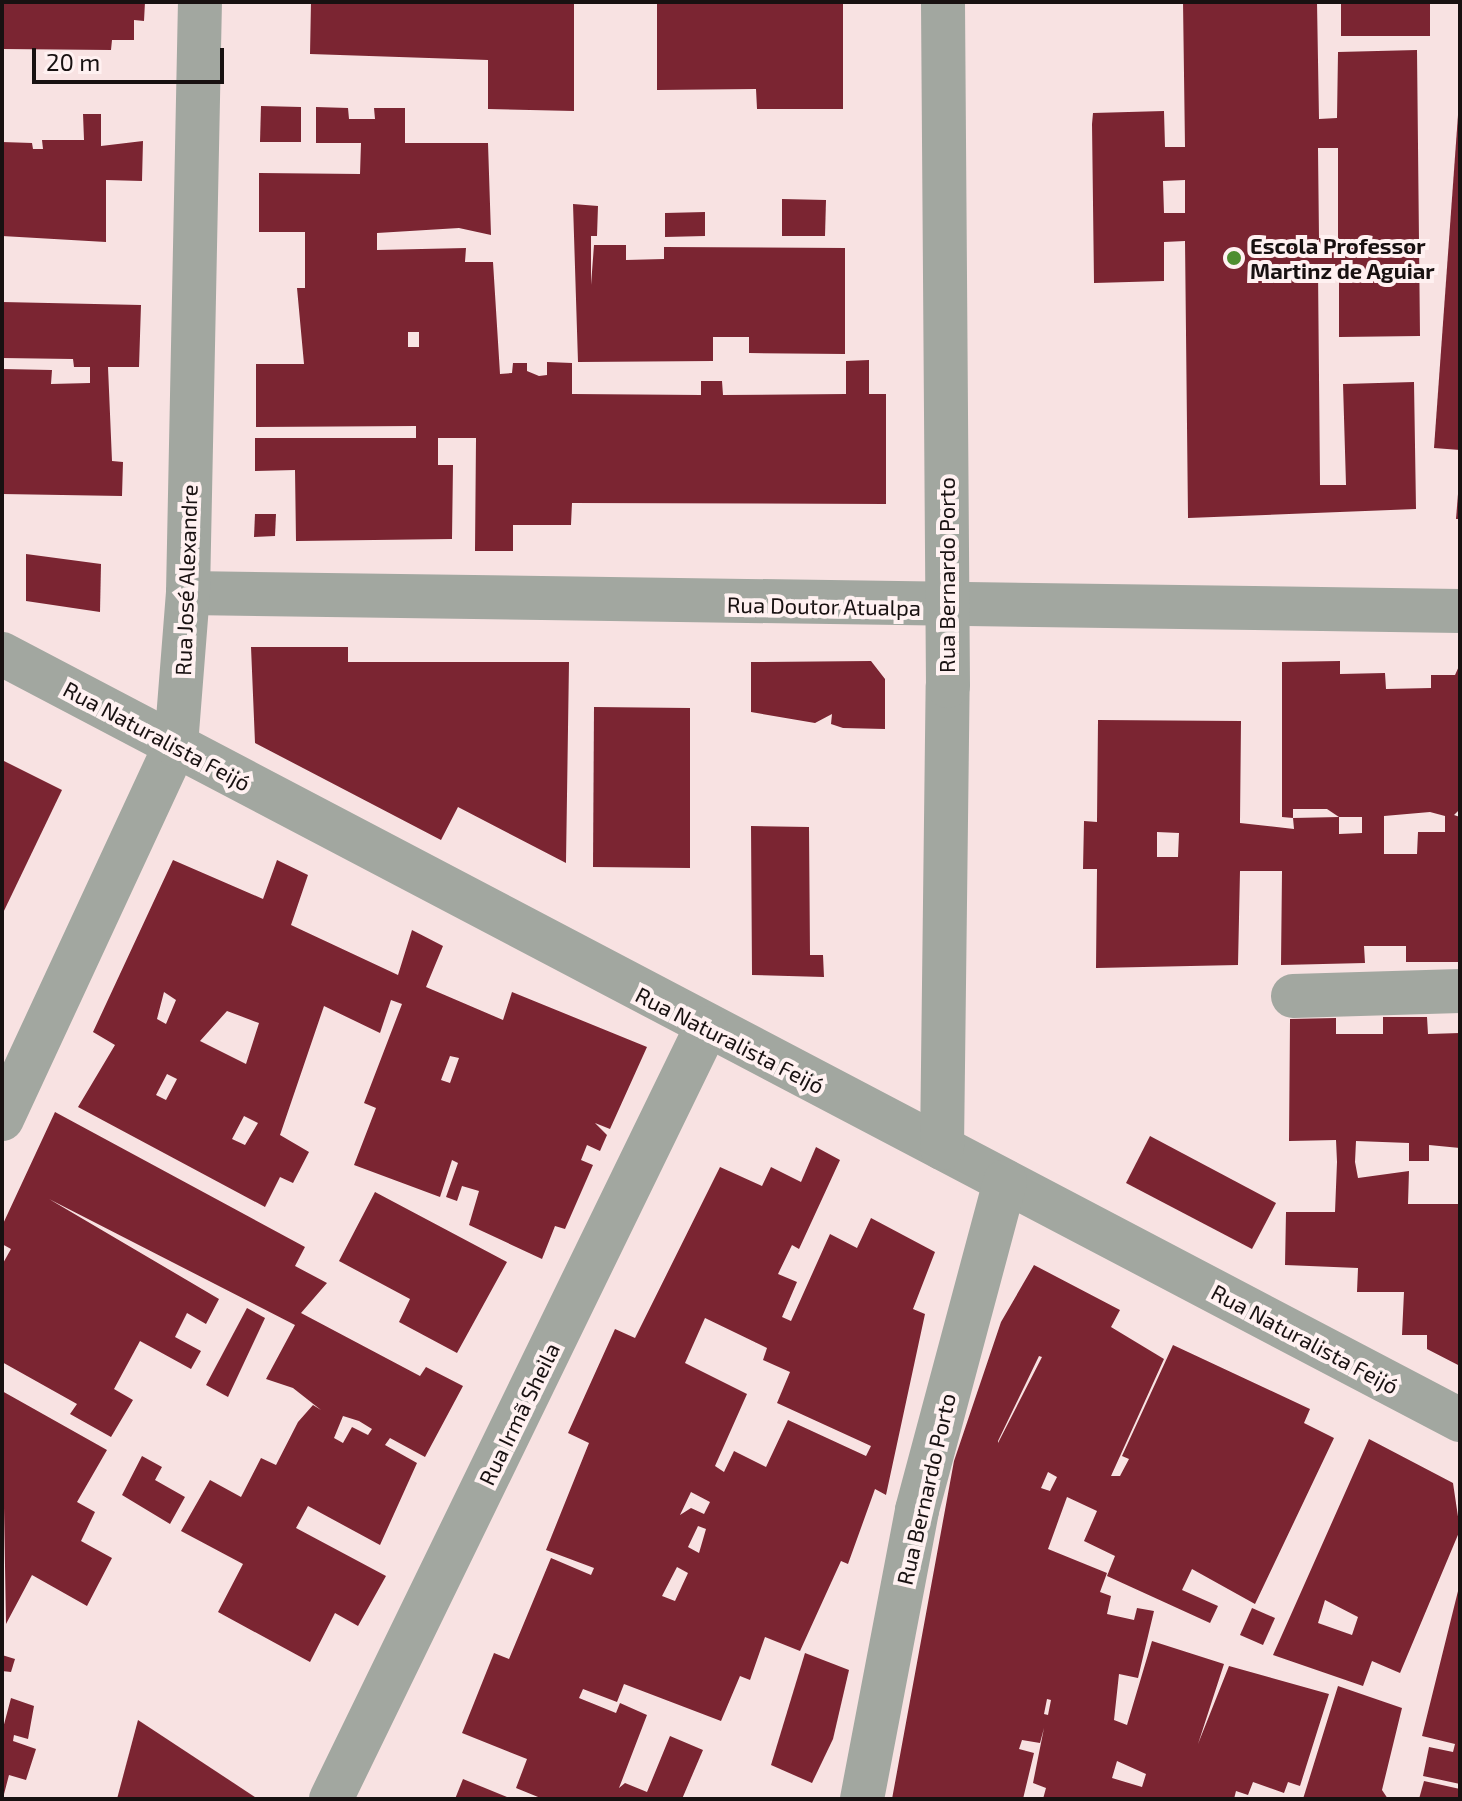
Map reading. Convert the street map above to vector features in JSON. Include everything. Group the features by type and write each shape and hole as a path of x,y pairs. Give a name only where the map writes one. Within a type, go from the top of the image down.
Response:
{"street":[{"name":"Rua José Alexandre","path":"2,1119 176,745 188,593 200,2"},
{"name":"Rua Bernardo Porto","path":"942,1148 948,609 943,2"},
{"name":"Rua Doutor Atualpa","path":"188,593 948,609 1460,611"},
{"name":"Rua Naturalista Feijó","path":"2,654 706,1028 1460,1420"},
{"path":"1293,996 1460,991"},
{"name":"Rua Irmã Sheila","path":"331,1799 706,1028"},
{"name":"Rua Bernardo Porto","path":"862,1799 917,1510 1005,1182"}],"building":[{"path":"2,2 145,2 144,21 134,20 134,40 112,40 111,50 2,49"},
{"path":"311,2 574,2 574,111 488,109 488,60 310,54"},
{"path":"657,2 843,2 843,109 757,109 756,89 657,90"},
{"path":"1183,2 1317,2 1319,119 1337,118 1338,52 1417,50 1420,336 1339,337 1339,270 1318,269 1320,485 1346,485 1343,384 1414,382 1416,509 1188,518 1185,241 1164,242 1164,281 1094,283 1093,113 1164,111 1165,147 1185,147","holes":["1318,148 1338,148 1338,238 1319,238","1185,180 1185,213 1164,213 1163,181"]},
{"path":"1341,2 1430,2 1430,36 1341,36"},
{"path":"261,106 301,107 301,142 260,142"},
{"path":"316,107 348,108 349,119 375,119 374,108 405,108 405,143 488,143 491,235 459,228 377,233 377,250 466,248 465,262 493,262 500,374 512,373 513,363 527,363 527,371 539,376 547,375 547,362 572,363 572,394 701,395 701,381 722,381 723,395 846,394 846,361 869,360 869,394 886,394 886,504 572,503 571,525 513,525 513,551 475,551 476,438 438,438 438,465 453,465 452,539 296,541 295,470 255,471 255,438 416,438 416,426 256,427 256,364 304,364 297,288 305,288 305,232 259,232 259,173 360,174 361,143 316,143","holes":["408,332 419,332 419,347 408,347"]},
{"path":"83,114 101,114 101,146 143,141 142,181 106,180 106,242 2,236 2,142 32,143 33,149 43,149 42,140 84,140"},
{"path":"1460,115 1460,450 1434,448"},
{"path":"782,199 826,200 825,236 782,236"},
{"path":"573,204 598,206 597,236 591,236 591,285 594,245 626,245 626,260 664,259 664,247 845,248 845,354 749,353 749,337 713,337 713,361 578,362"},
{"path":"705,212 705,236 665,237 665,213"},
{"path":"2,302 141,305 139,367 108,367 112,461 123,462 122,496 2,494 2,369 52,370 51,384 90,383 90,367 74,367 73,359 2,358"},
{"path":"1458,494 1460,519 1456,519"},
{"path":"255,514 276,514 275,536 254,537"},
{"path":"26,554 101,564 100,612 26,601"},
{"path":"251,647 348,647 348,662 569,662 566,863 458,807 441,840 255,743"},
{"path":"871,661 885,679 885,729 843,728 831,724 832,714 815,723 751,712 751,662"},
{"path":"1340,661 1340,674 1385,673 1386,689 1431,688 1431,675 1455,675 1460,664 1460,809 1454,815 1460,817 1460,962 1406,962 1406,946 1364,946 1365,963 1281,965 1282,871 1240,871 1238,965 1096,968 1097,869 1083,869 1084,821 1097,822 1098,720 1241,721 1240,823 1294,829 1293,818 1282,817 1282,662","holes":["1293,809 1327,809 1339,817 1293,818","1430,812 1445,816 1445,832 1418,832 1417,854 1384,854 1384,816","1339,817 1362,817 1362,833 1339,834","1157,832 1179,833 1178,857 1157,857"]},
{"path":"594,707 690,708 690,868 593,867"},
{"path":"2,760 62,790 2,915"},
{"path":"751,826 809,827 810,955 823,955 824,977 752,975"},
{"path":"173,860 263,899 277,860 308,875 291,925 398,975 412,930 443,946 426,987 503,1020 512,992 647,1047 610,1129 595,1123 607,1135 600,1151 587,1145 581,1160 593,1165 565,1229 555,1226 542,1259 469,1225 479,1191 462,1186 457,1201 446,1197 458,1163 452,1160 440,1197 354,1165 376,1108 364,1103 402,1004 391,1000 380,1033 324,1006 280,1135 309,1152 293,1183 280,1177 265,1207 78,1107 115,1045 93,1032","holes":["164,992 176,1000 166,1024 157,1019","227,1011 259,1023 246,1064 200,1041","450,1056 459,1058 450,1083 441,1080","167,1074 177,1079 166,1100 156,1095","244,1116 258,1123 245,1145 232,1139"]},
{"path":"1383,1017 1427,1017 1428,1034 1460,1033 1460,1148 1429,1145 1429,1161 1409,1161 1409,1143 1356,1141 1355,1162 1358,1178 1409,1171 1408,1204 1460,1204 1460,1366 1427,1349 1427,1335 1402,1335 1404,1292 1357,1292 1358,1268 1285,1265 1286,1212 1335,1212 1337,1162 1336,1140 1289,1141 1290,1019 1336,1018 1336,1034 1383,1034"},
{"path":"55,1112 305,1247 295,1266 327,1283 301,1313 420,1376 426,1367 463,1386 425,1457 390,1438 385,1445 417,1463 380,1545 308,1506 296,1528 386,1576 358,1626 335,1613 310,1662 218,1612 243,1564 181,1531 210,1480 241,1497 261,1458 276,1465 298,1422 313,1405 321,1410 293,1388 266,1379 295,1325 49,1199 219,1299 206,1324 187,1313 175,1337 201,1351 191,1369 140,1341 114,1389 133,1400 111,1437 70,1414 77,1404 2,1362 2,1265 11,1249 2,1244 2,1226","holes":["343,1416 372,1429 368,1435 352,1427 343,1443 334,1438"]},
{"path":"1150,1136 1276,1203 1252,1249 1126,1183"},
{"path":"816,1147 840,1160 799,1249 792,1245 778,1274 797,1282 782,1317 791,1321 830,1234 857,1248 871,1218 935,1252 913,1309 925,1314 886,1495 875,1489 848,1564 841,1561 800,1651 765,1637 750,1680 740,1676 721,1721 624,1684 617,1702 583,1689 579,1698 616,1713 620,1703 647,1715 619,1788 625,1783 647,1792 670,1736 703,1750 682,1799 543,1799 516,1788 527,1759 462,1733 494,1653 509,1659 551,1558 591,1575 594,1568 546,1550 589,1443 568,1433 615,1329 635,1338 720,1167 762,1186 771,1167 801,1182","holes":["705,1318 767,1348 763,1360 790,1372 777,1403 871,1446 866,1456 788,1420 766,1467 734,1451 724,1472 715,1466 747,1394 685,1363","691,1492 710,1502 704,1514 691,1508 680,1515","698,1526 706,1529 699,1553 688,1547","677,1567 688,1573 675,1601 662,1596"]},
{"path":"375,1192 507,1262 457,1353 399,1322 410,1299 339,1261"},
{"path":"1034,1265 1120,1310 1111,1327 1164,1359 1111,1476 1120,1476 1129,1459 1122,1456 1173,1345 1310,1409 1304,1423 1334,1438 1255,1604 1192,1569 1182,1590 1218,1606 1210,1623 1107,1576 1115,1556 1084,1541 1097,1511 1067,1497 1048,1549 1107,1573 1100,1592 1111,1596 1107,1614 1134,1620 1137,1608 1154,1611 1138,1678 1119,1674 1114,1720 1127,1725 1152,1641 1224,1664 1198,1744 1229,1666 1329,1694 1300,1786 1288,1782 1284,1793 1253,1782 1248,1795 1236,1791 1234,1799 1043,1799 1046,1788 1033,1783 1044,1728 1040,1743 1022,1740 1019,1749 1034,1753 1023,1799 892,1799 954,1461 1001,1322","holes":["1039,1356 1042,1357 998,1443","1048,1472 1057,1477 1050,1491 1041,1488","1047,1699 1051,1700 1048,1715 1044,1714","1117,1761 1146,1774 1142,1787 1112,1778"]},
{"path":"247,1308 265,1318 228,1397 206,1385"},
{"path":"2,1391 107,1450 77,1502 95,1512 81,1541 112,1558 87,1606 32,1575 6,1624"},
{"path":"1369,1439 1453,1483 1460,1530 1400,1673 1372,1661 1363,1686 1273,1655","holes":["1325,1600 1358,1617 1352,1635 1318,1623"]},
{"path":"142,1456 162,1467 155,1480 185,1497 170,1524 122,1495"},
{"path":"1460,1583 1460,1784 1423,1776 1429,1747 1453,1752 1455,1744 1422,1736"},
{"path":"1252,1608 1275,1618 1263,1645 1240,1635"},
{"path":"805,1653 849,1670 833,1739 812,1783 771,1765"},
{"path":"2,1655 15,1659 11,1672 2,1671"},
{"path":"1338,1686 1402,1708 1382,1790 1388,1799 1303,1799"},
{"path":"11,1698 34,1706 28,1739 14,1735 13,1741 36,1749 26,1780 9,1775 3,1798 2,1732"},
{"path":"138,1720 258,1799 117,1799"},
{"path":"463,1779 512,1799 455,1799"},
{"path":"1424,1781 1460,1789 1460,1799 1419,1799"}],"place":[{"name":"Escola Professor Martinz de Aguiar","path":"1234,258"}]}
